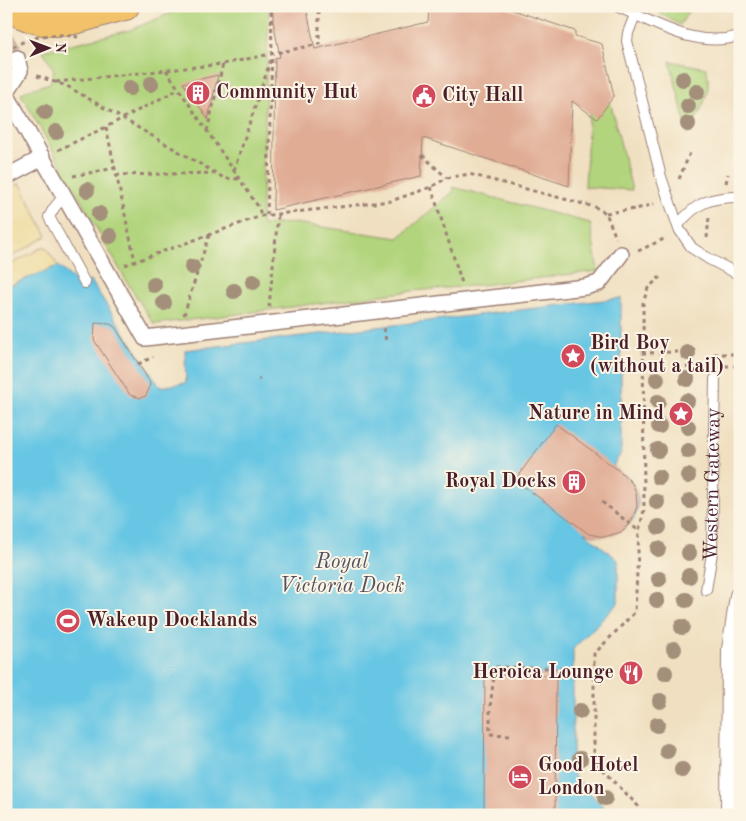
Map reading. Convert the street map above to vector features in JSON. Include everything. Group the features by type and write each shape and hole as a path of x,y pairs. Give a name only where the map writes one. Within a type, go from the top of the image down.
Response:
{"main road":[{"path":"13,20 71,21 125,6"}],"street":[{"path":"17,58 20,71 6,94 48,155 64,196 145,338 585,287 599,283 621,254"},
{"path":"6,177 48,155"},
{"path":"731,815 732,650 740,596"}],"lane":[{"path":"623,8 667,30 689,38 712,41 740,36"},
{"path":"635,15 627,41 661,177 678,226 692,248 740,275"},
{"path":"64,196 49,217 85,283"},
{"path":"678,226 688,213 700,204 718,198 740,197"},
{"name":"Western Gateway","path":"706,590 712,553 715,379"}],"path":[{"path":"267,215 272,53 271,6"},
{"path":"240,179 224,178 67,86 56,82 223,64 319,44 319,6"},
{"path":"13,20 9,49 23,41 39,36 68,35 78,37"},
{"path":"234,170 272,53"},
{"path":"207,131 223,64"},
{"path":"166,70 259,208 261,216"},
{"path":"48,155 179,89"},
{"path":"106,127 135,261"},
{"path":"677,186 690,153"},
{"path":"422,155 447,178"},
{"path":"68,177 115,168"},
{"path":"116,175 216,173"},
{"path":"119,267 261,216 278,216 391,201 431,187 447,178 469,174 595,207 606,213 645,207"},
{"path":"431,187 463,286"},
{"path":"706,242 710,211"},
{"path":"606,213 621,254"},
{"path":"269,310 278,216"},
{"path":"182,319 209,235"},
{"path":"638,815 638,806 594,760 594,654 635,612 639,531 644,510 643,303 648,288 660,278"},
{"path":"384,325 386,341"},
{"path":"642,353 678,352"},
{"path":"716,363 715,354 737,354"},
{"path":"138,364 143,361"},
{"path":"678,366 708,366"},
{"path":"722,366 740,366"},
{"path":"602,502 639,531"},
{"path":"510,735 490,734 490,708 495,667 594,669"}],"green space":[{"path":"188,6 269,6 261,225 295,223 398,238 454,191 453,187 590,223 598,271 482,285 412,291 154,324 128,284 21,94 50,83 54,70 43,51 130,30"},
{"path":"653,6 690,6 690,9 680,25 656,11"},
{"path":"670,61 706,68 708,77 707,94 688,134"},
{"path":"610,101 632,190 585,187 589,112"}],"sand":[{"path":"20,183 47,236 6,260 6,192"},
{"path":"45,246 58,266 6,287 6,267"}],"water":[{"name":"Royal Victoria Dock","path":"58,266 80,285 91,281 160,387 186,383 185,350 621,298 621,453 613,466 631,482 637,494 638,506 635,516 620,531 609,535 597,536 584,532 618,560 618,603 573,649 573,775 611,815 6,815 6,287"}],"building":[{"name":"City Hall","path":"273,6 306,6 315,49 428,22 429,6 501,6 575,31 575,36 602,44 614,96 597,119 572,101 569,186 423,138 421,176 273,210 275,58 280,57 273,21"},
{"name":"Community Hut","path":"218,75 208,119 183,83"},
{"path":"95,323 110,324 115,327 150,382 146,396 140,398 130,395 94,340"},
{"name":"Royal Docks","path":"556,424 622,473 632,483 636,492 637,507 631,522 621,532 604,537 589,534 515,480"},
{"name":"Good Hotel London","path":"485,675 556,675 555,815 484,815"}],"tunnel":[{"path":"6,38 17,58"}],"place":[{"name":"Community Hut","path":"198,93"},
{"name":"City Hall","path":"424,96"},
{"name":"Bird Boy (without a tail)","path":"573,356"},
{"name":"Nature in Mind","path":"681,414"},
{"name":"Royal Docks","path":"574,482"},
{"name":"Wakeup Docklands","path":"68,621"},
{"name":"Heroica Lounge","path":"631,673"},
{"name":"Good Hotel London","path":"520,777"}]}
